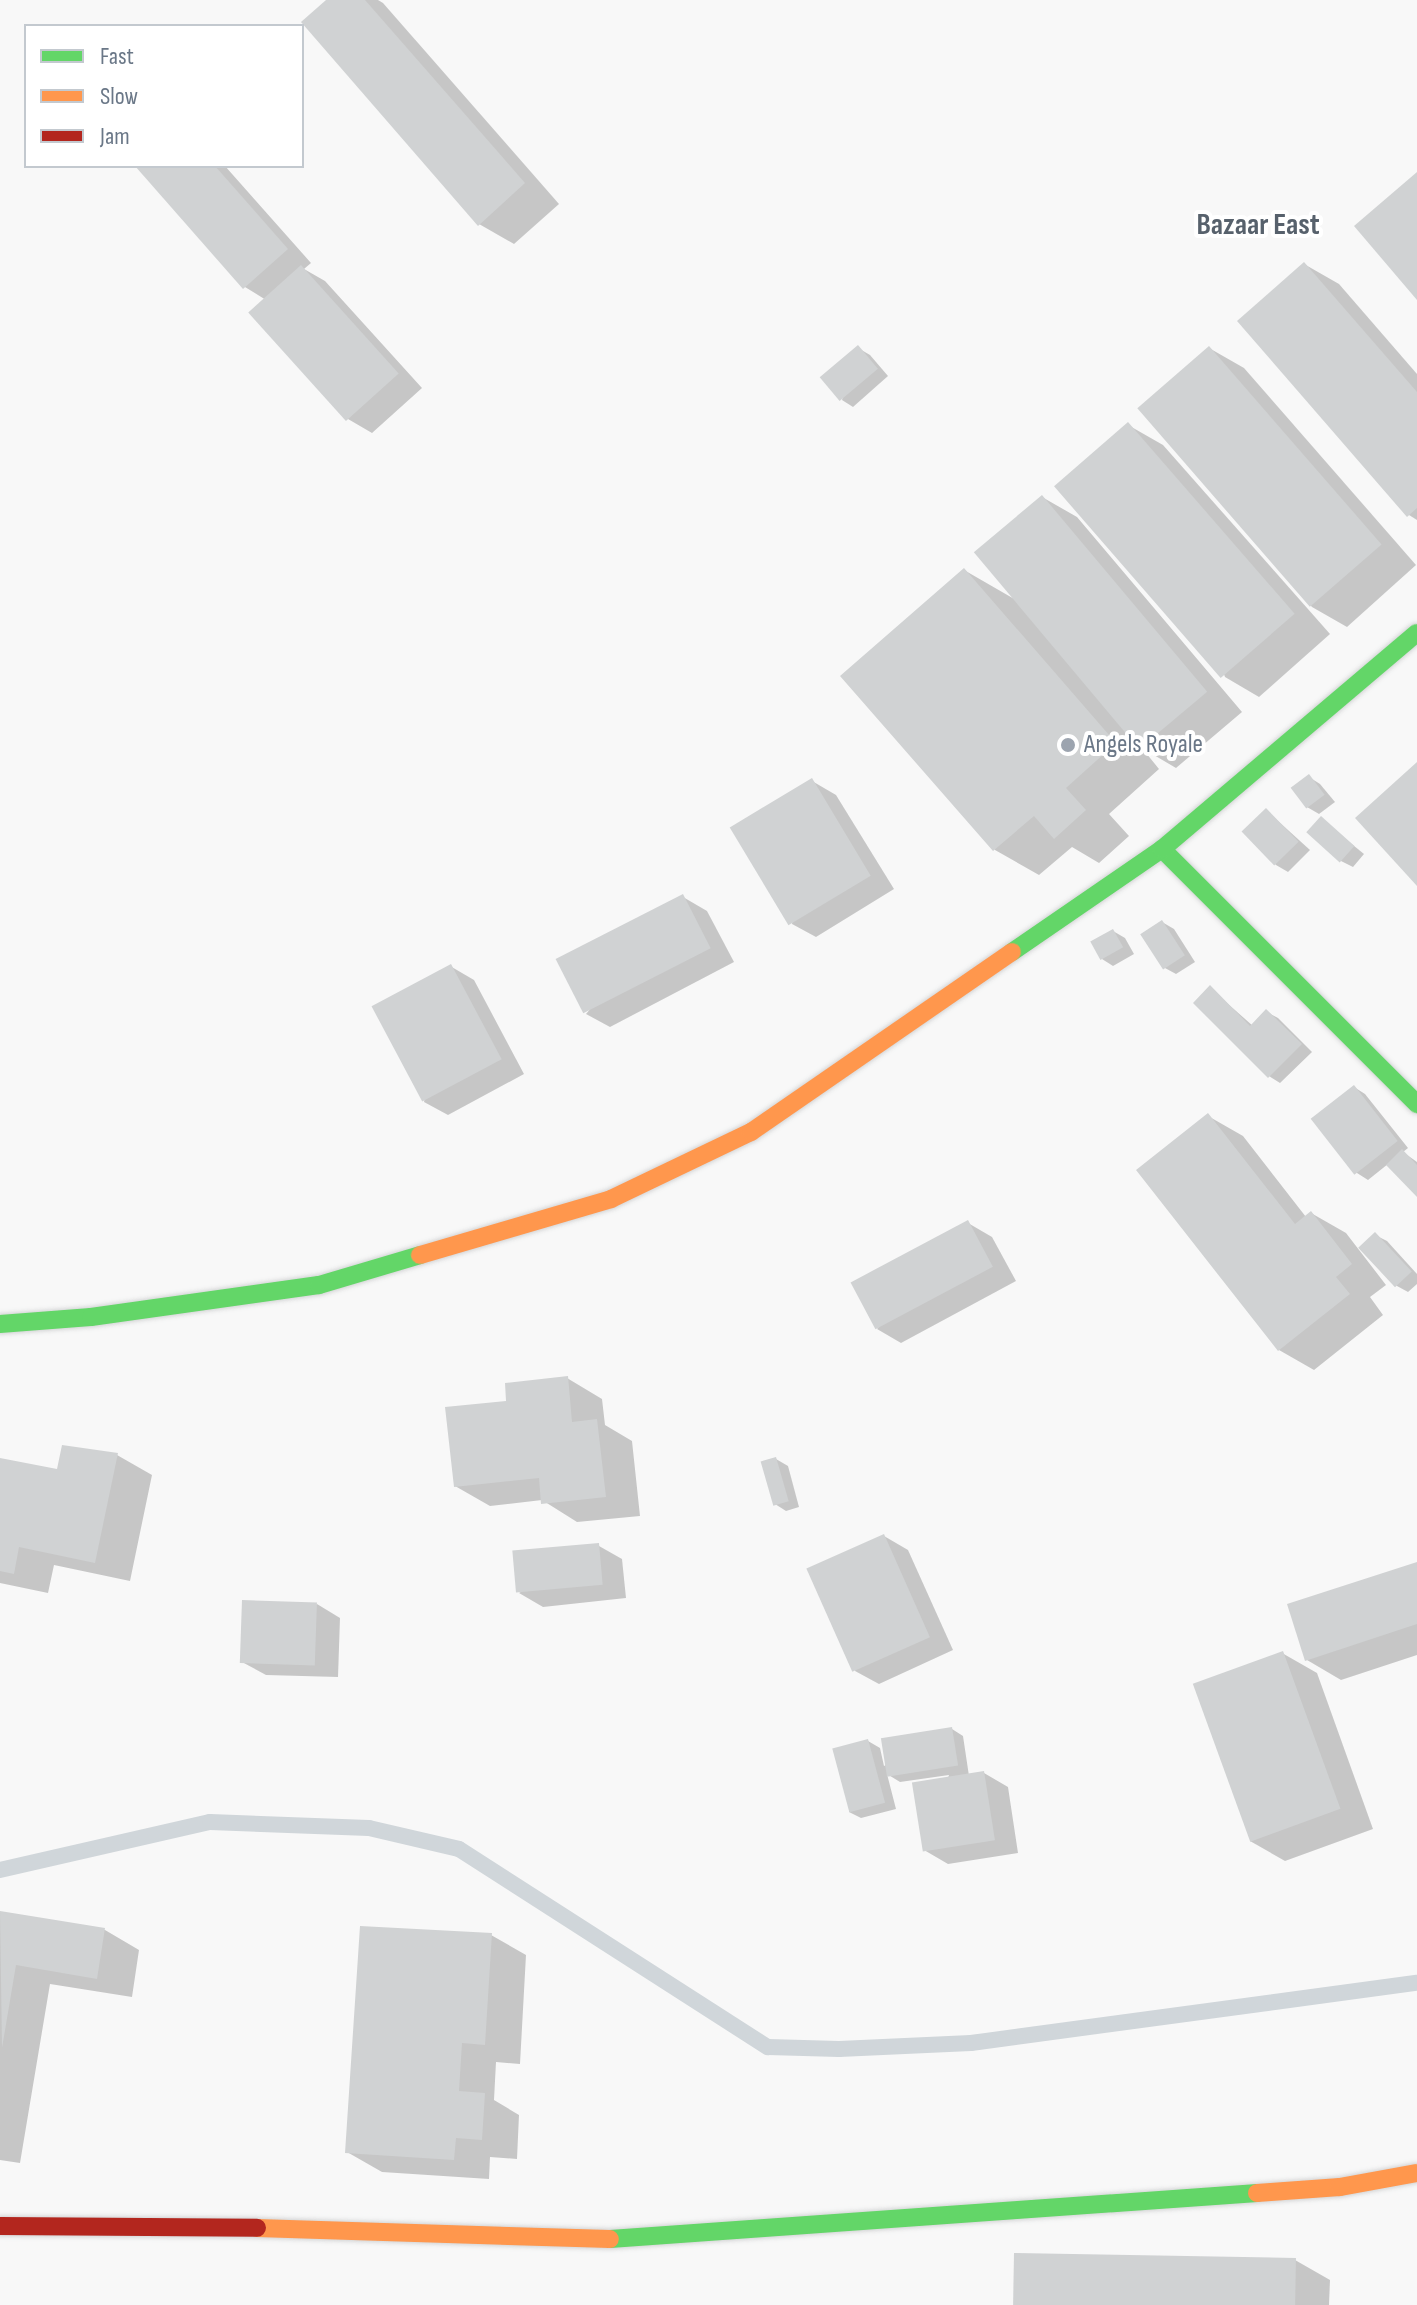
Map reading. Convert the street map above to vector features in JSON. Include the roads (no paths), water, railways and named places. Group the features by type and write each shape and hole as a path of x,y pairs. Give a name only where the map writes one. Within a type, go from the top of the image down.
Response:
{"street":[{"path":"0,1324 91,1317 319,1285 611,1199 751,1132 1162,849 1417,633"},
{"path":"1162,849 1417,1104"},
{"path":"0,2226 240,2227 612,2239 1340,2187 1417,2173"}],"waterway":[{"path":"0,1870 210,1822 369,1828 459,1849 768,2047 839,2049 971,2043 1417,1983"}],"place":[{"name":"Angels Royale","path":"1068,745"}],"district":[{"name":"Bazaar East","path":"1258,225"}]}
